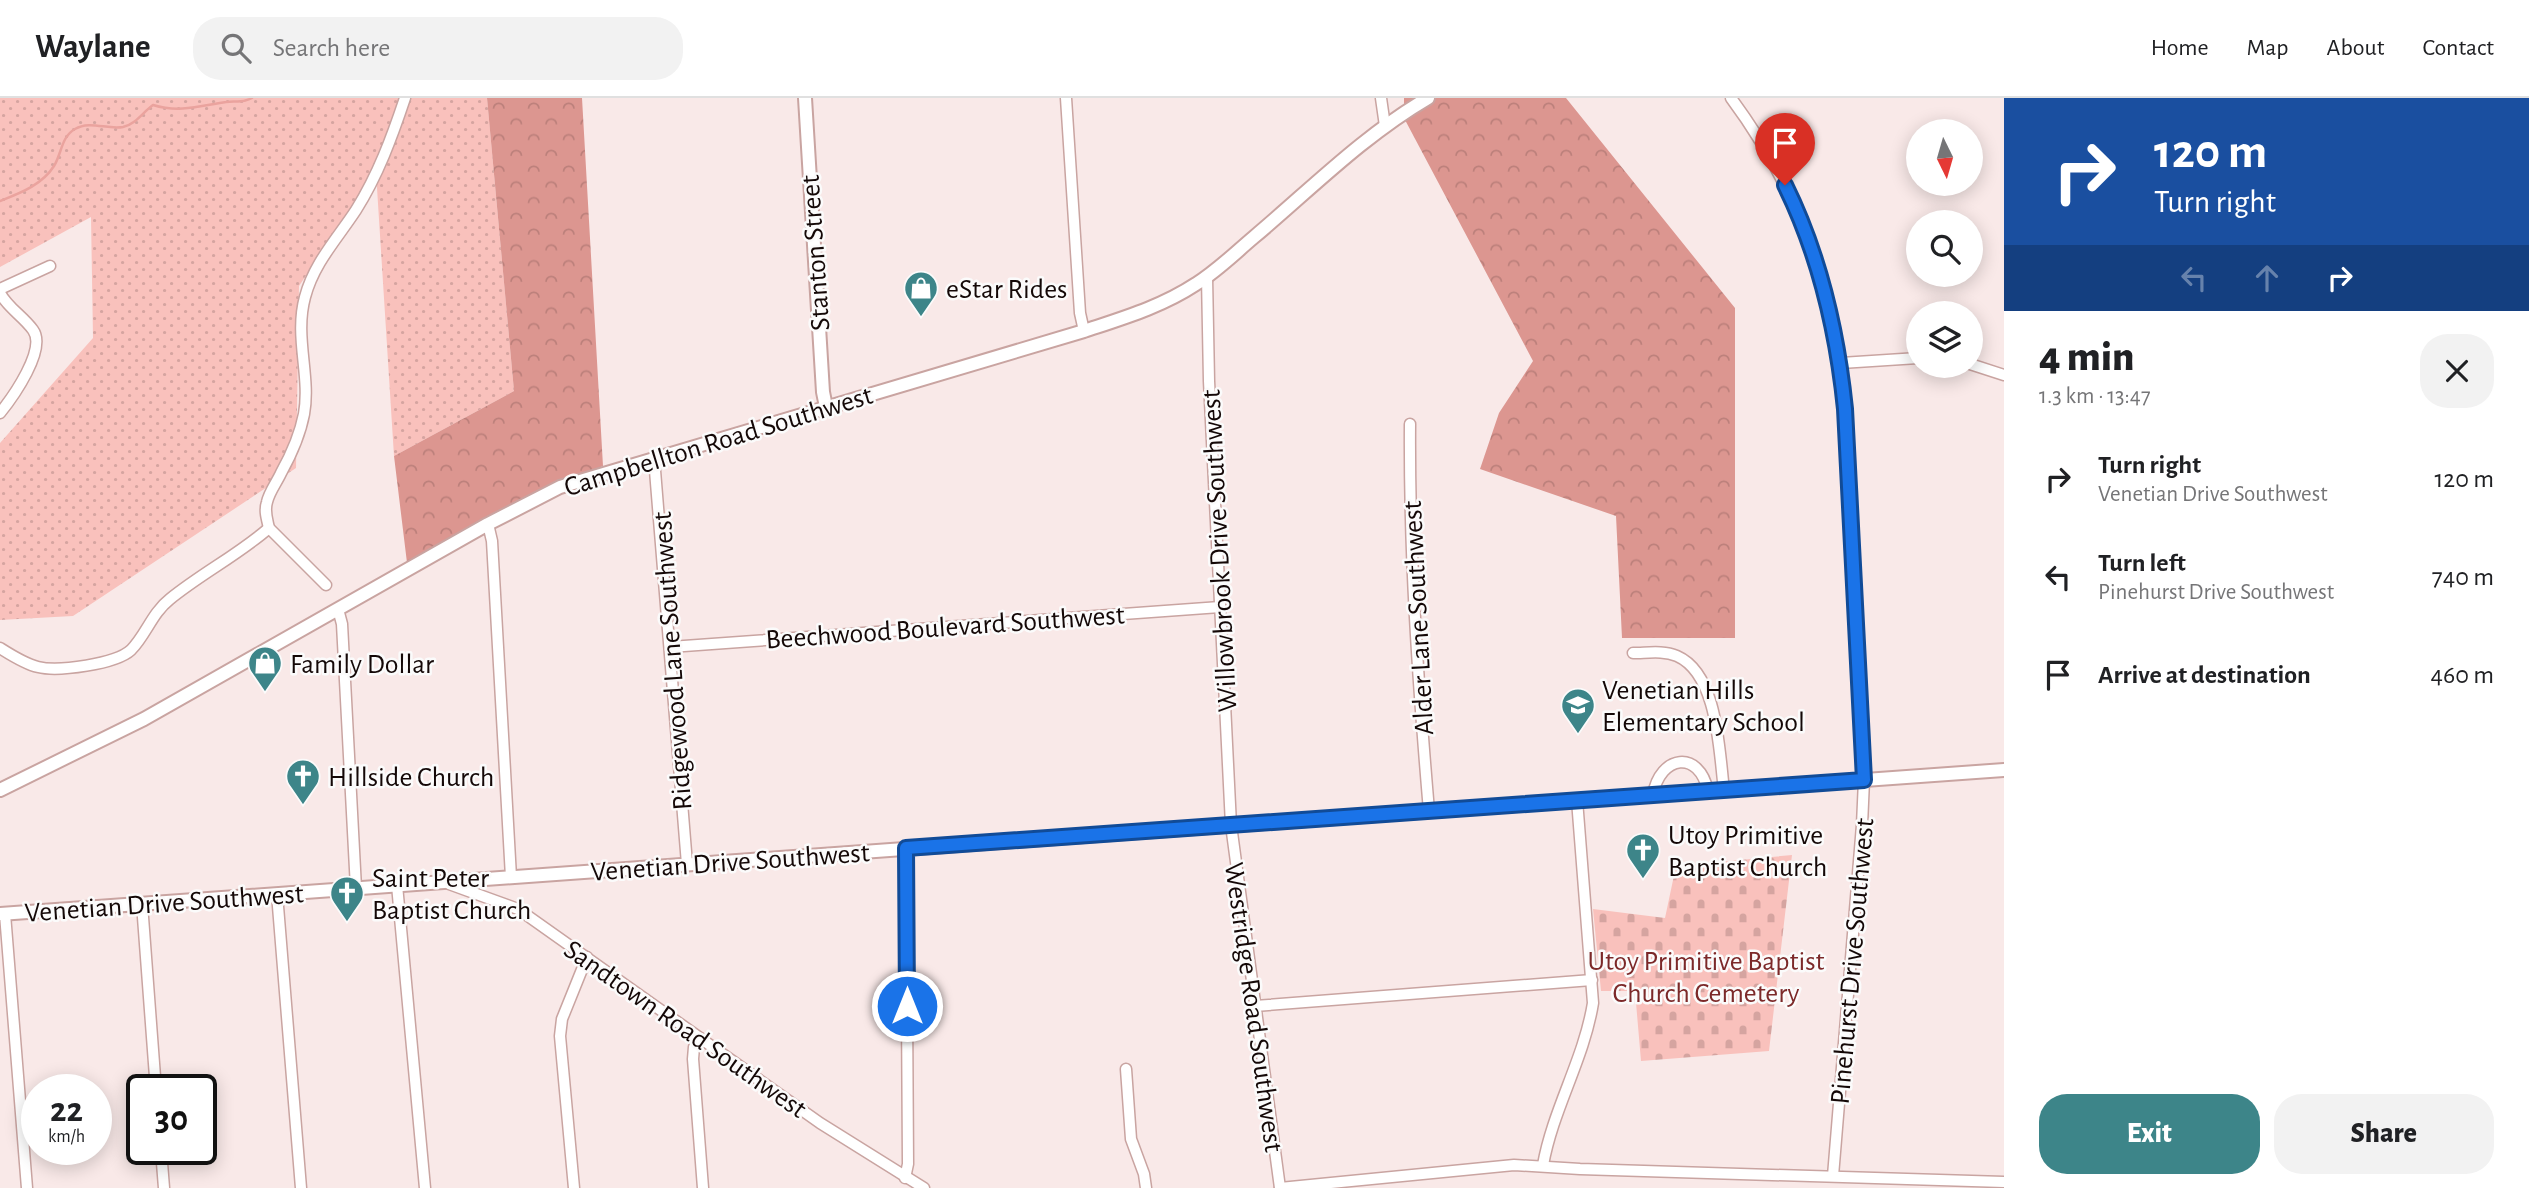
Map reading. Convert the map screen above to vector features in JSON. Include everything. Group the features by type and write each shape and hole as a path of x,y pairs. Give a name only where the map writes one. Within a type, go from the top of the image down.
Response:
{"street":[{"path":"326,585 269,528 265,515 267,500 292,454 304,414 301,323 304,299 322,258 374,178 405,98"},
{"name":"Stanton Street","path":"805,98 826,407"},
{"path":"1066,98 1080,313 1084,331"},
{"path":"1381,98 1385,126"},
{"name":"Campbellton Road Southwest","path":"0,790 144,719 488,524 560,487 1084,331 1172,299 1207,277 1348,154 1428,98"},
{"name":"Pinehurst Drive Southwest","path":"1731,98 1773,162 1796,207 1816,260 1830,309 1845,409 1864,780 1863,825 1833,1176"},
{"path":"0,413 34,358 38,344 33,329 7,305 0,291 50,266"},
{"name":"Willowbrook Drive Southwest","path":"1207,277 1209,381 1231,825"},
{"path":"1840,363 1906,359"},
{"path":"1983,368 2004,375"},
{"name":"Alder Lane Southwest","path":"1410,424 1410,481 1429,811"},
{"name":"Ridgewood Lane Southwest","path":"654,458 687,864"},
{"path":"488,524 492,541 510,877"},
{"path":"0,648 38,667 66,667 111,661 132,649 152,617 168,601 246,548 269,528"},
{"name":"Beechwood Boulevard Southwest","path":"670,647 1220,607"},
{"path":"338,609 342,624 356,888"},
{"path":"1633,653 1659,652 1676,656 1687,663 1703,682 1711,703 1724,790"},
{"path":"1653,795 1662,771 1675,762 1691,764 1701,773 1708,791"},
{"name":"Venetian Drive Southwest","path":"2,914 2004,770"},
{"path":"1543,1165 1547,1140 1589,1026 1593,1003 1577,800"},
{"name":"Westridge Road Southwest","path":"1231,825 1280,1188"},
{"path":"905,1178 908,1164 906,848"},
{"name":"Sandtown Road Southwest","path":"442,882 518,909 820,1123 924,1188"},
{"path":"397,885 425,1188"},
{"path":"278,894 301,1188"},
{"path":"142,904 155,1074"},
{"path":"2,914 27,1188"},
{"path":"574,1188 560,1035 562,1019 587,957"},
{"path":"1255,1006 1592,980"},
{"path":"700,1038 694,1047 693,1059 704,1188"},
{"path":"1126,1069 1130,1139 1144,1174 1146,1188"},
{"path":"162,1165 164,1188"},
{"path":"1280,1188 1514,1165 2004,1182"}],"green space":[{"path":"0,98 487,98 514,391 394,456 376,172 299,286 296,468 73,616 0,620 0,443 93,338 91,217 0,267"},
{"path":"487,98 582,98 603,466 541,493 408,571 394,456 514,391"},
{"path":"1404,98 1566,98 1735,308 1735,638 1622,638 1616,516 1480,469 1499,413 1533,361 1404,118"},
{"name":"Utoy Primitive Baptist Church Cemetery","path":"1792,855 1769,1051 1641,1061 1635,991 1601,991 1593,909 1665,918 1676,866"}],"waterway":[{"path":"0,201 30,188 49,173 67,136 81,126 123,127 136,121 153,105 190,108 252,98"}],"place":[{"name":"eStar Rides","path":"921,318"},
{"name":"Family Dollar","path":"265,693"},
{"name":"Venetian Hills Elementary School","path":"1578,735"},
{"name":"Hillside Church","path":"303,806"},
{"name":"Utoy Primitive Baptist Church","path":"1643,880"},
{"name":"Saint Peter Baptist Church","path":"347,923"}],"route":[{"path":"907,1006 906,848 1864,780 1845,409 1840,363 1830,309 1816,260 1785,185"}]}
